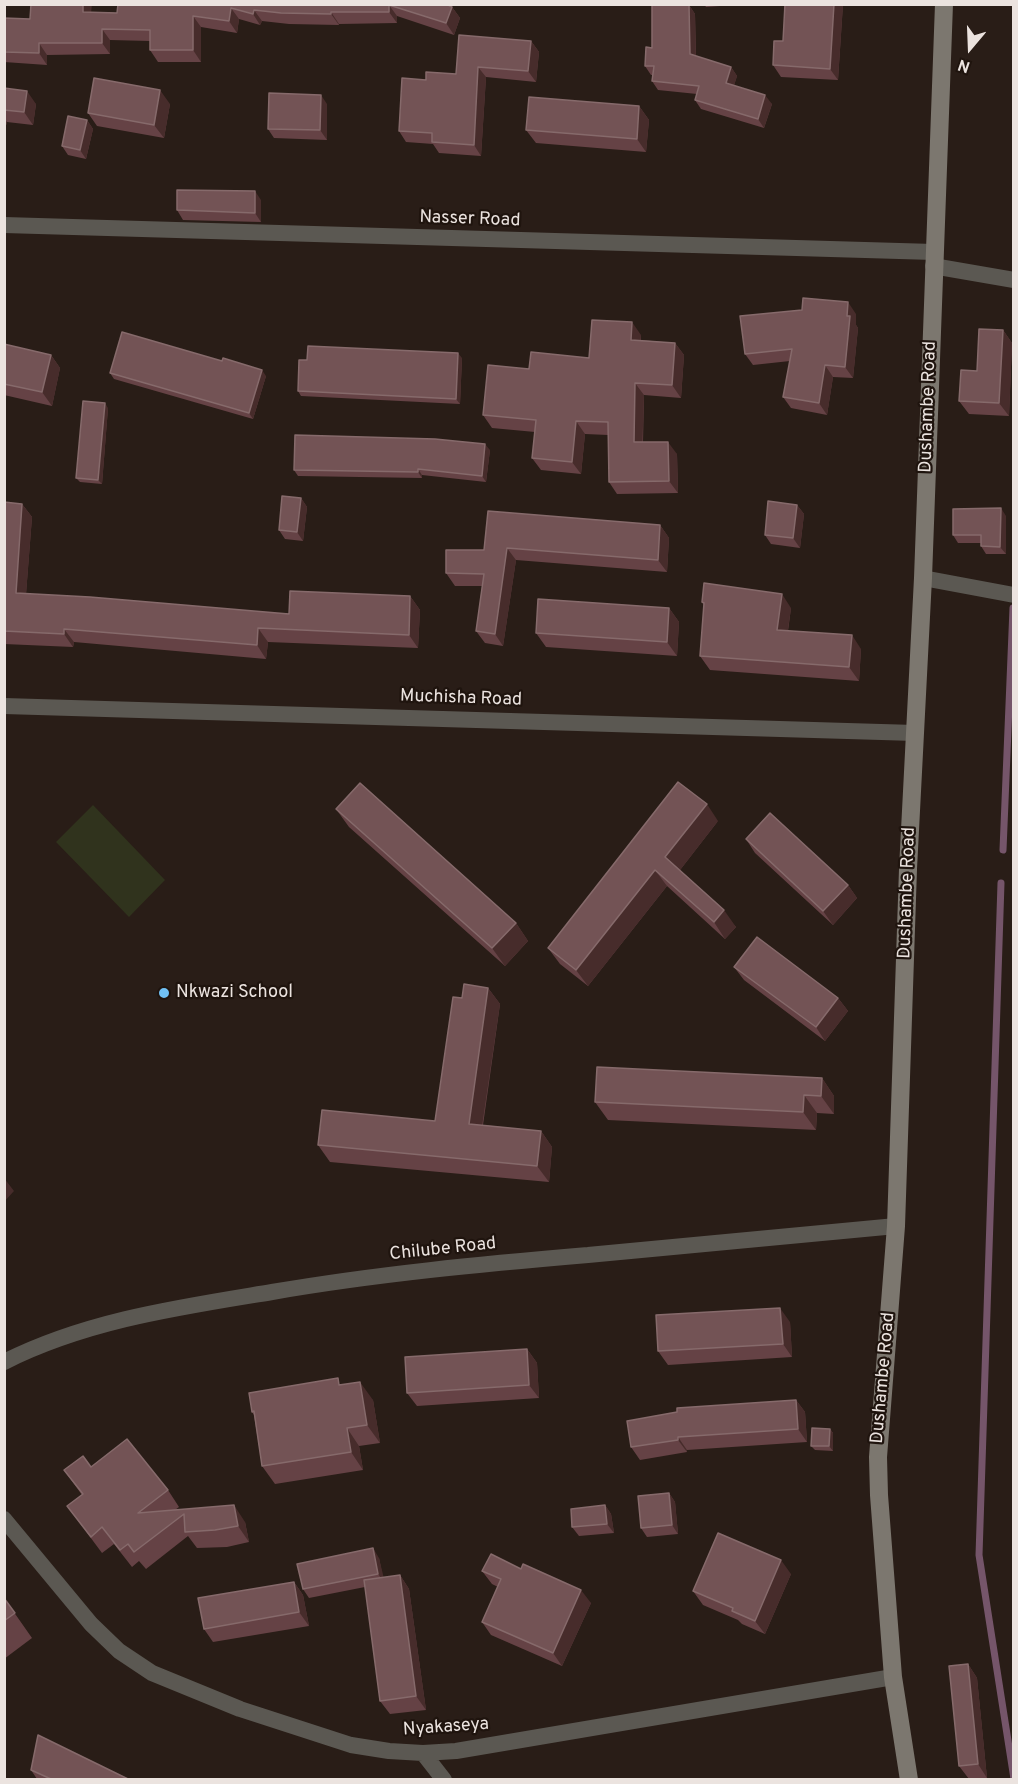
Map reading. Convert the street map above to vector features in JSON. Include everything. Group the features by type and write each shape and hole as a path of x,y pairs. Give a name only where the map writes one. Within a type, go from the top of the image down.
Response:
{"street":[{"name":"Dushambe Road","path":"909,1779 893,1677 878,1457 896,1226 944,4"},
{"name":"Nasser Road","path":"4,225 933,259 1014,280"},
{"path":"923,579 1014,596"},
{"name":"Muchisha Road","path":"4,706 915,733"},
{"name":"Chilube Road","path":"4,1362 36,1346 117,1320 312,1285 433,1269 896,1226"},
{"name":"Nyakaseya","path":"4,1519 91,1624 119,1652 152,1673 240,1709 351,1745 389,1752 456,1751 893,1677"},
{"path":"423,1753 444,1779"}],"green space":[{"path":"93,805 165,880 129,917 56,842"}],"building":[{"path":"31,4 83,4 83,12 117,13 118,4 446,4 452,7 446,23 389,5 389,12 331,12 331,14 254,10 253,14 231,8 229,21 193,16 193,50 150,50 150,30 102,29 102,43 39,43 39,53 4,52 4,18 30,19"},
{"path":"785,4 834,4 830,69 773,65 774,41 783,41"},
{"path":"652,5 689,5 690,54 731,67 726,83 765,95 758,119 695,100 699,86 652,81 654,66 645,66 646,47 652,48"},
{"path":"459,35 531,41 528,71 478,67 474,145 432,142 432,133 399,131 402,78 426,80 426,72 456,74"},
{"path":"94,78 160,90 154,125 88,113"},
{"path":"4,88 27,91 24,112 4,110"},
{"path":"269,93 321,95 320,130 268,129"},
{"path":"529,97 639,106 637,139 526,130"},
{"path":"68,116 87,120 80,150 62,146"},
{"path":"177,190 255,191 255,213 177,210"},
{"path":"803,298 848,302 847,316 850,316 845,367 825,365 819,403 783,397 792,349 745,354 740,316 802,310"},
{"path":"592,320 632,322 631,340 675,343 672,385 635,383 634,442 668,442 669,481 609,482 608,422 576,421 572,462 532,458 536,420 483,415 488,365 529,369 531,352 589,358"},
{"path":"979,329 1003,330 999,403 959,401 961,370 977,371"},
{"path":"122,332 262,370 249,413 110,373"},
{"path":"4,344 51,355 42,392 4,384"},
{"path":"308,346 458,353 456,399 298,391 299,360 307,360"},
{"path":"83,401 105,403 98,480 76,478"},
{"path":"295,435 435,439 485,444 482,476 418,469 418,472 294,470"},
{"path":"282,496 301,498 297,532 279,530"},
{"path":"768,501 797,505 793,538 765,535"},
{"path":"4,502 22,504 16,593 289,614 290,591 410,596 409,635 258,628 257,645 64,629 64,634 4,631"},
{"path":"1001,508 1000,547 981,546 981,535 953,535 953,509"},
{"path":"488,511 660,525 658,560 507,548 495,634 476,631 484,574 446,573 446,550 484,550"},
{"path":"704,583 782,594 777,630 852,635 849,667 700,656"},
{"path":"538,599 669,608 667,642 536,633"},
{"path":"678,782 707,804 665,857 724,910 714,922 655,870 576,970 548,948"},
{"path":"360,783 516,923 492,948 336,809"},
{"path":"770,813 848,885 823,911 746,839"},
{"path":"757,937 838,998 816,1027 734,967"},
{"path":"464,984 488,988 469,1124 541,1131 537,1166 318,1145 322,1110 435,1121 453,997 462,998"},
{"path":"597,1067 822,1078 821,1096 804,1095 803,1112 595,1102"},
{"path":"780,1308 783,1344 658,1351 656,1315"},
{"path":"527,1349 529,1385 407,1393 405,1357"},
{"path":"338,1378 339,1385 360,1382 367,1425 347,1428 351,1452 262,1466 249,1393"},
{"path":"796,1400 798,1429 678,1437 678,1440 631,1447 627,1421 677,1412 677,1408"},
{"path":"812,1428 830,1429 829,1446 811,1446"},
{"path":"127,1439 168,1490 138,1513 234,1505 238,1526 185,1532 184,1514 134,1552 128,1544 120,1550 102,1527 91,1537 67,1506 83,1494 64,1470 83,1456 91,1467"},
{"path":"669,1493 672,1525 641,1528 638,1496"},
{"path":"605,1505 607,1524 572,1527 571,1509"},
{"path":"718,1533 781,1560 755,1621 732,1611 733,1608 693,1591"},
{"path":"373,1548 378,1574 303,1589 297,1564"},
{"path":"491,1554 521,1569 523,1564 581,1590 553,1653 482,1622 501,1579 482,1571"},
{"path":"400,1575 416,1696 380,1701 364,1580"},
{"path":"294,1582 299,1612 204,1629 198,1598"},
{"path":"4,1598 15,1613 4,1621"},
{"path":"968,1664 978,1764 959,1766 949,1666"},
{"path":"38,1735 128,1779 51,1779 31,1770"}],"waterway":[{"path":"1003,850 1013,608"},
{"path":"1001,883 979,1555 1014,1779"}],"place":[{"name":"Nkwazi School","path":"164,993"}]}
